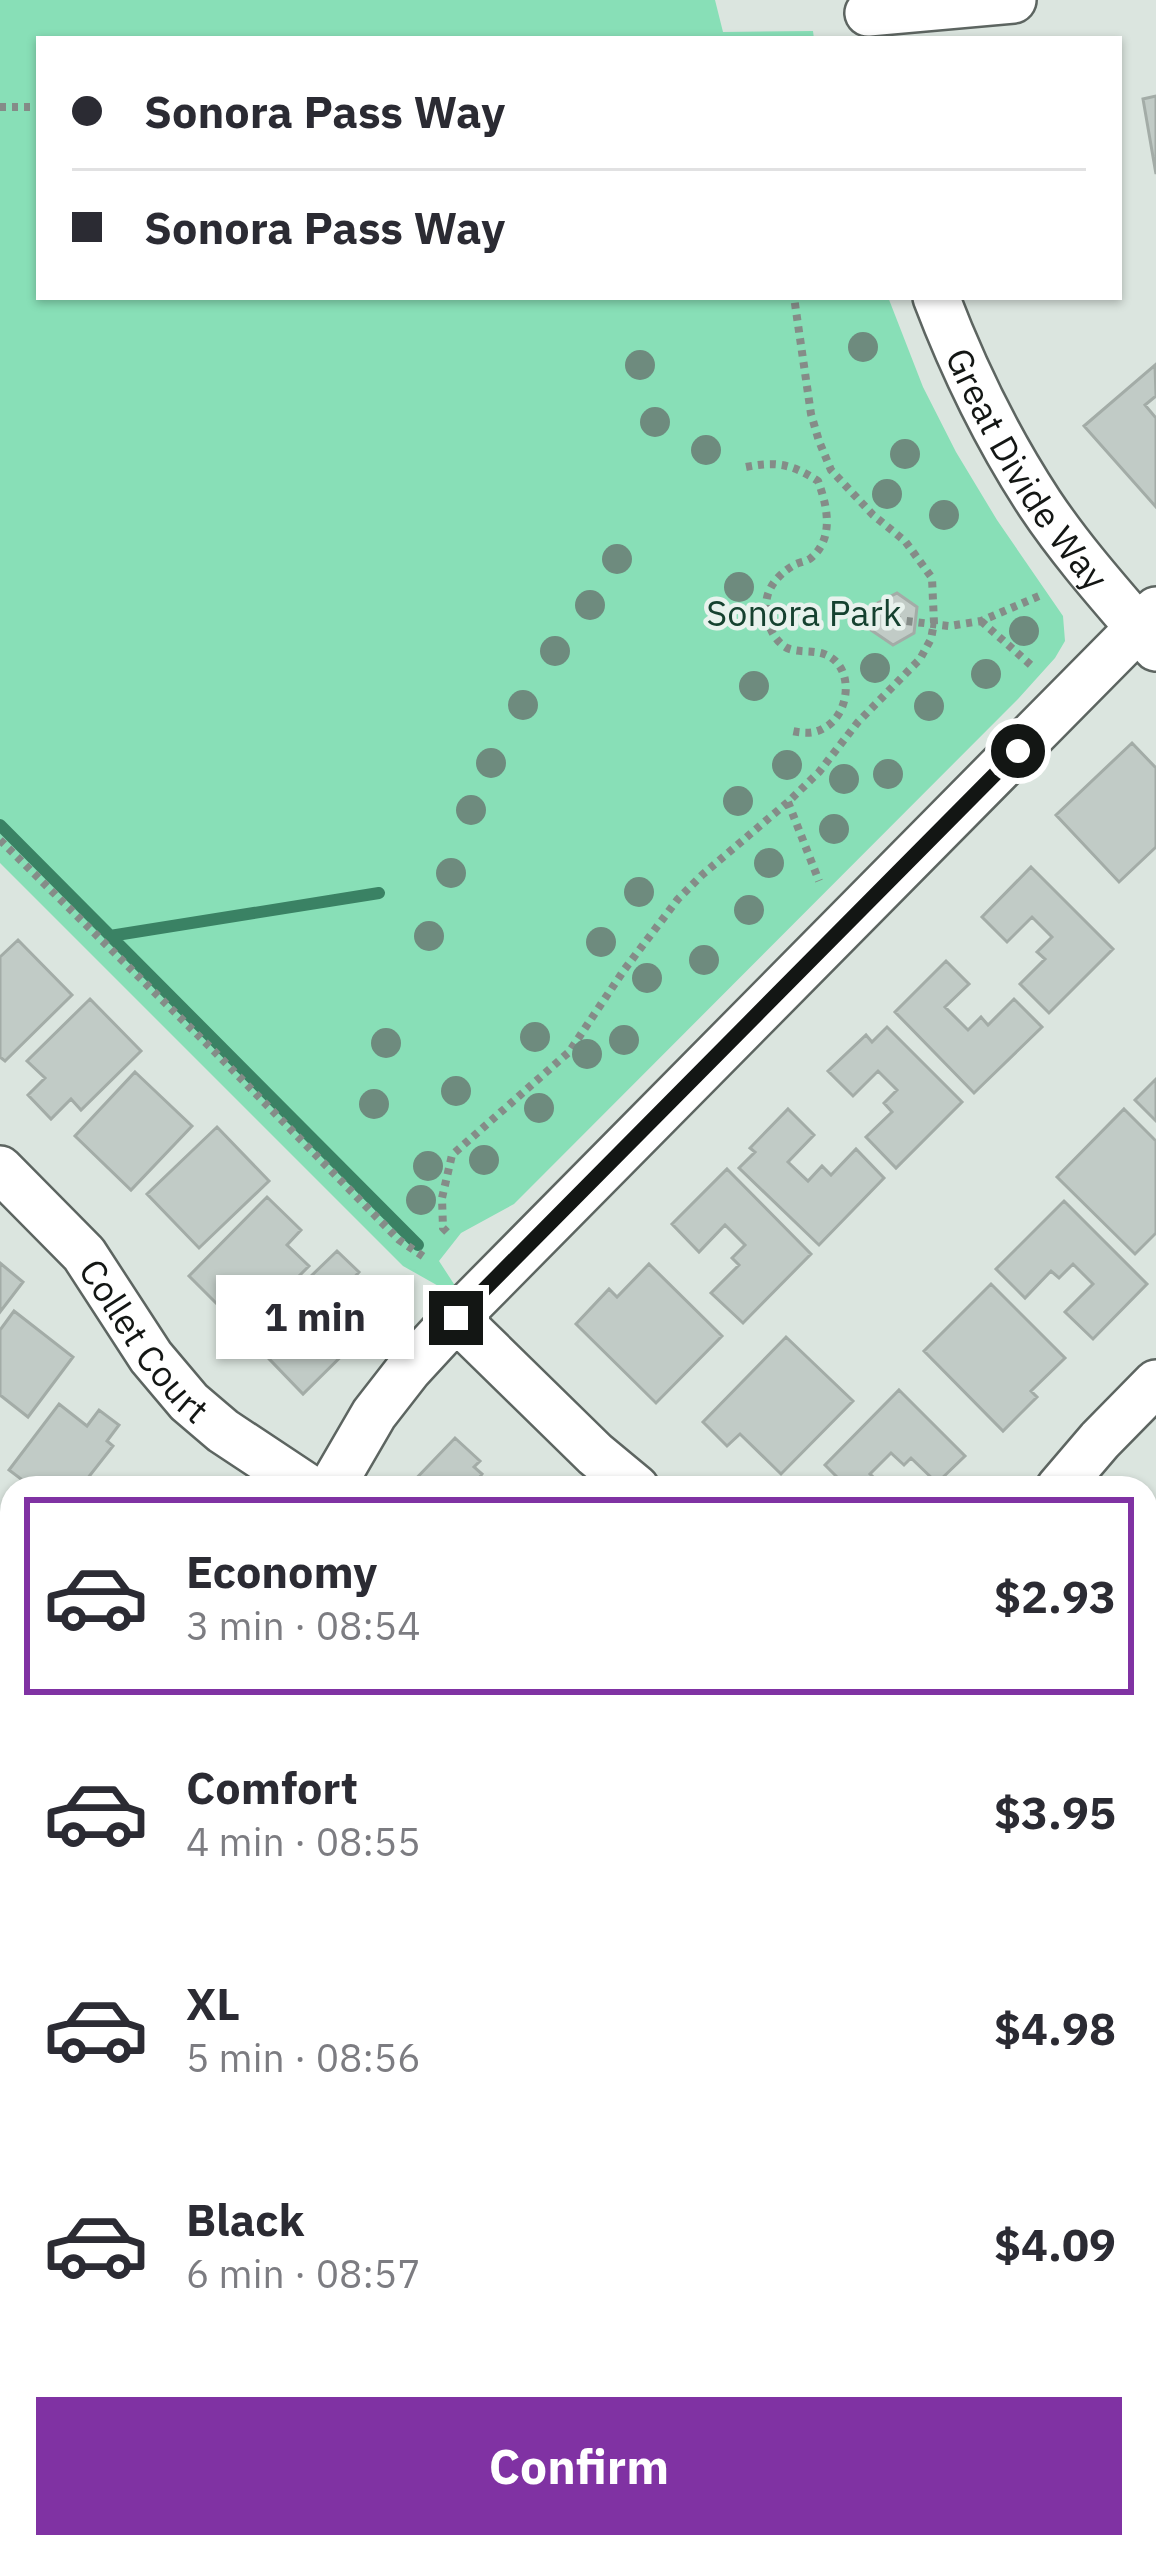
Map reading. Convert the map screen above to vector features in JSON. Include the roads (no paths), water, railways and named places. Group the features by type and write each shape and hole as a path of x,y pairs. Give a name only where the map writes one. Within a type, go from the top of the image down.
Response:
{"street":[{"path":"869,17 1013,0"},
{"name":"Great Divide Way","path":"937,300 993,422 1039,503 1094,576 1150,629"},
{"path":"338,1476 374,1414 456,1318 1150,629"},
{"name":"Collet Court","path":"0,1169 84,1254 152,1357 189,1402 291,1476"},
{"path":"456,1318 622,1476"},
{"path":"1069,1476 1156,1383"}],"waterway":[{"path":"0,825 418,1245"},
{"path":"110,936 379,893"}],"park label":[{"name":"Sonora Park","path":"804,612"}]}
